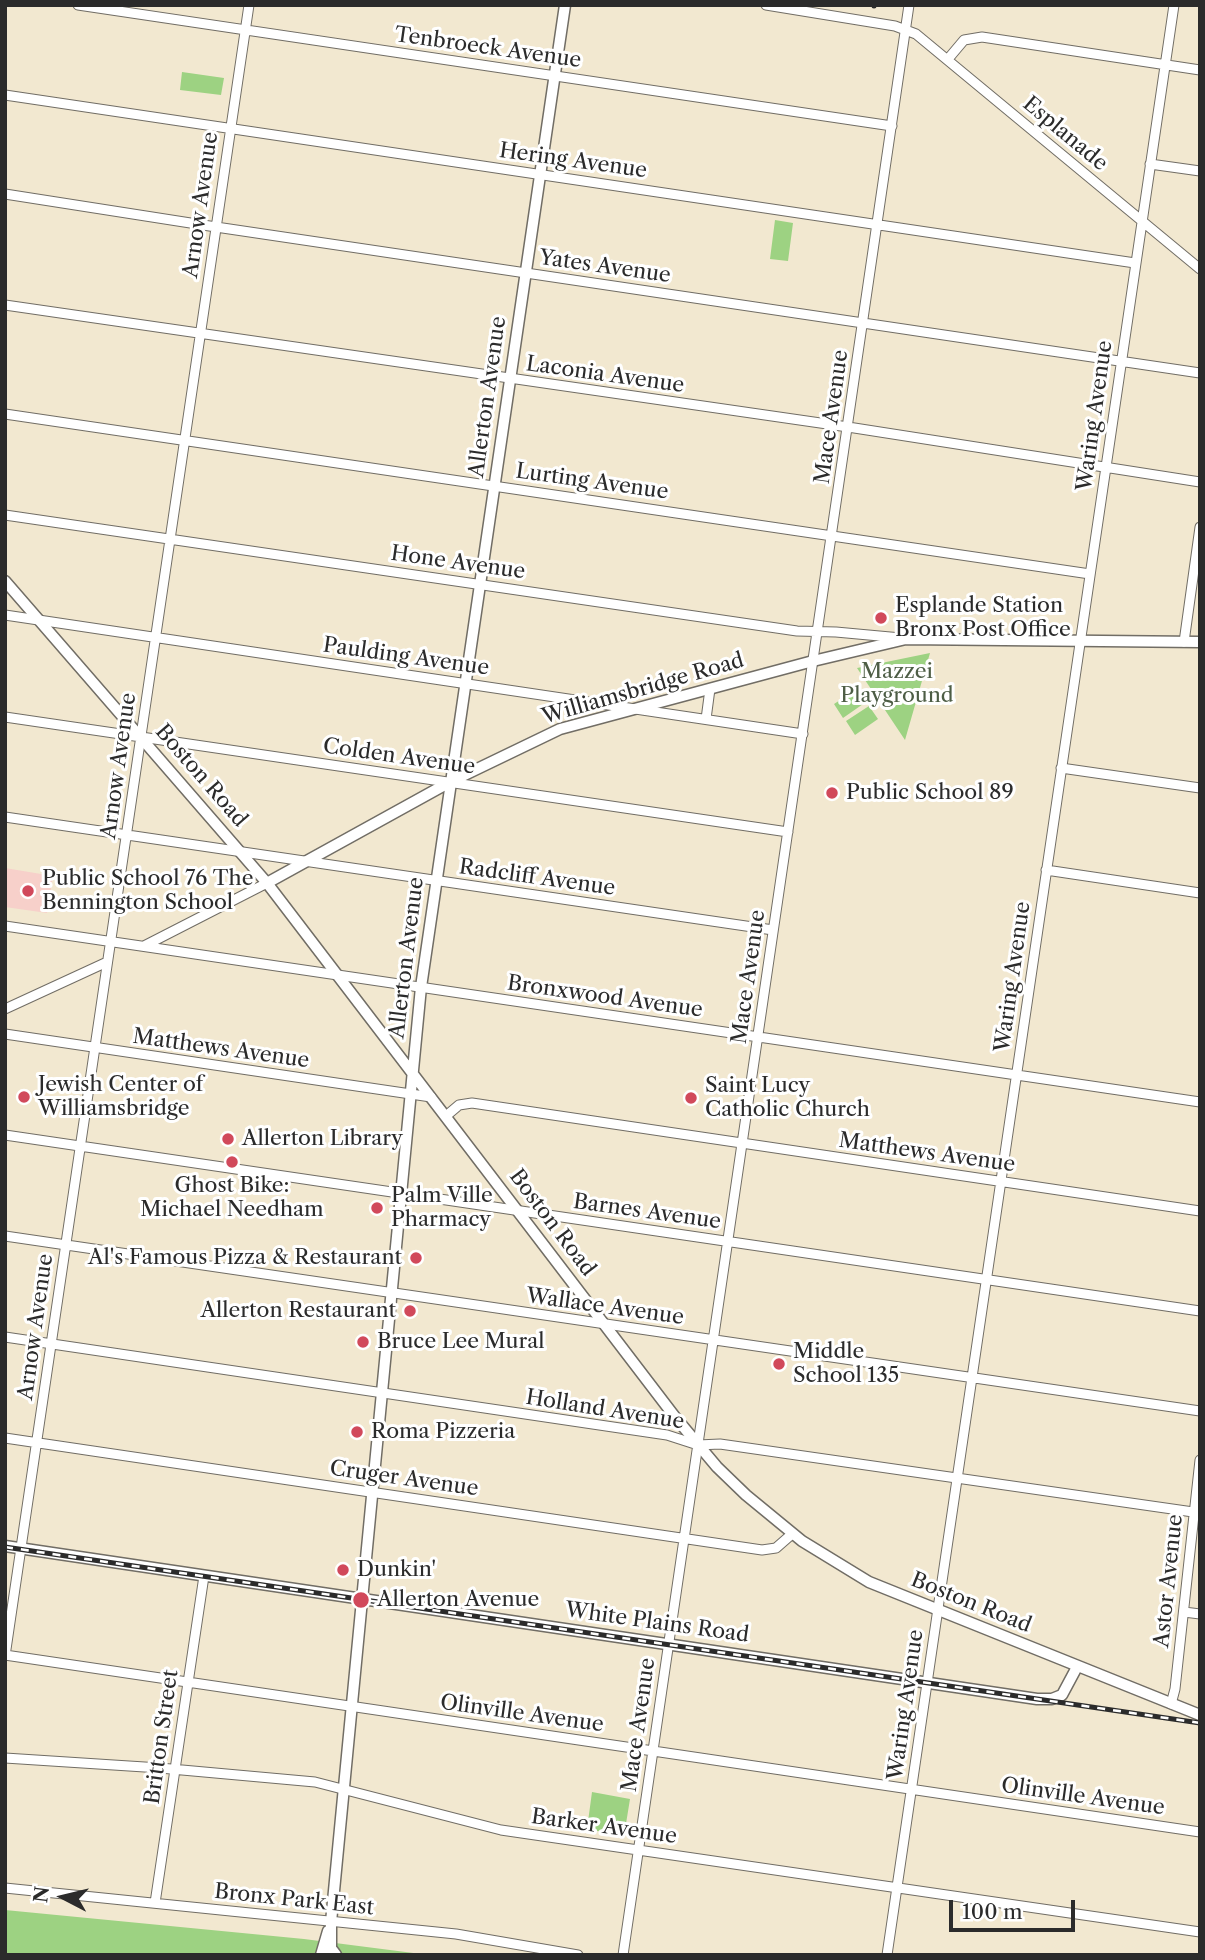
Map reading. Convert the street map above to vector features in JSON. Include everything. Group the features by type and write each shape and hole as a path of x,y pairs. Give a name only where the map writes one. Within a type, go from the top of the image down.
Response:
{"main road":[{"name":"Allerton Avenue","path":"329,1954 421,987 565,5"},
{"name":"Boston Road","path":"5,582 242,852 698,1445 746,1495 792,1534 869,1582 1200,1715"},
{"name":"Williamsbridge Road","path":"267,883 450,782 560,729 813,661 906,639 1200,642"},
{"name":"White Plains Road","path":"5,1546 1048,1699 1059,1697 1065,1692 1077,1667"}],"street":[{"name":"Tenbroeck Avenue","path":"78,5 892,126"},
{"name":"Arnow Avenue","path":"5,1656 249,5"},
{"path":"766,5 906,29"},
{"name":"Mace Avenue","path":"622,1955 909,5"},
{"name":"Waring Avenue","path":"887,1955 1174,5"},
{"name":"Esplanade","path":"906,29 948,59 1200,270"},
{"path":"948,59 964,40 982,37 1200,70"},
{"name":"Hering Avenue","path":"5,95 1135,263"},
{"path":"1150,164 1200,171"},
{"name":"Yates Avenue","path":"5,194 1200,373"},
{"name":"Laconia Avenue","path":"5,305 848,427 1200,482"},
{"name":"Lurting Avenue","path":"5,414 1090,574"},
{"name":"Hone Avenue","path":"5,515 797,631 906,639"},
{"path":"1184,642 1200,527"},
{"name":"Paulding Avenue","path":"5,615 803,733"},
{"path":"706,719 709,689"},
{"name":"Colden Avenue","path":"5,717 788,832"},
{"path":"1061,768 1200,788"},
{"name":"Radcliff Avenue","path":"5,817 774,930"},
{"path":"1046,870 1200,892"},
{"name":"Williamsbridge Road","path":"143,946 267,883"},
{"name":"Bronxwood Avenue","path":"5,926 1200,1102"},
{"path":"5,1009 107,962"},
{"name":"Matthews Avenue","path":"5,1034 431,1097"},
{"name":"Matthews Avenue","path":"446,1116 459,1105 472,1102 1200,1211"},
{"name":"Barnes Avenue","path":"5,1135 1200,1311"},
{"name":"Wallace Avenue","path":"5,1236 1200,1411"},
{"name":"Holland Avenue","path":"5,1337 667,1435 698,1445 720,1444 1197,1513"},
{"name":"Cruger Avenue","path":"5,1438 769,1550 781,1546 792,1534"},
{"name":"Astor Avenue","path":"1171,1704 1197,1513 1200,1460"},
{"name":"Britton Street","path":"155,1903 204,1576"},
{"path":"1184,1612 1200,1614"},
{"name":"Olinville Avenue","path":"5,1656 1200,1832"},
{"name":"Barker Avenue","path":"5,1758 175,1769 314,1782 486,1827 1200,1932"},
{"name":"Bronx Park East","path":"5,1888 456,1934 579,1955"}],"shaded area":[{"name":"Public School 76 The Bennington School","path":"5,868 53,876 47,913 5,907"}],"green space":[{"path":"182,72 224,78 221,95 180,90"},
{"path":"775,220 793,223 788,261 770,259"},
{"name":"Mazzei Playground","path":"930,653 905,740 857,668"},
{"path":"857,689 866,702 843,718 834,704"},
{"path":"869,706 878,719 855,735 846,721"},
{"path":"592,1792 630,1799 624,1836 587,1829"},
{"path":"5,1910 304,1939 429,1955 5,1955"}],"railway":[{"path":"5,1547 1200,1723"}],"place":[{"name":"Esplande Station Bronx Post Office","path":"881,618"},
{"name":"Public School 89","path":"832,793"},
{"name":"Public School 76 The Bennington School","path":"28,891"},
{"name":"Jewish Center of Williamsbridge","path":"24,1097"},
{"name":"Saint Lucy Catholic Church","path":"691,1098"},
{"name":"Allerton Library","path":"228,1139"},
{"name":"Ghost Bike: Michael Needham","path":"232,1162"},
{"name":"Palm Ville Pharmacy","path":"377,1208"},
{"name":"Al's Famous Pizza & Restaurant","path":"416,1258"},
{"name":"Allerton Restaurant","path":"410,1311"},
{"name":"Bruce Lee Mural","path":"363,1342"},
{"name":"Middle School 135","path":"779,1364"},
{"name":"Roma Pizzeria","path":"357,1432"},
{"name":"Dunkin'","path":"343,1570"},
{"name":"Allerton Avenue","path":"361,1600"}]}
